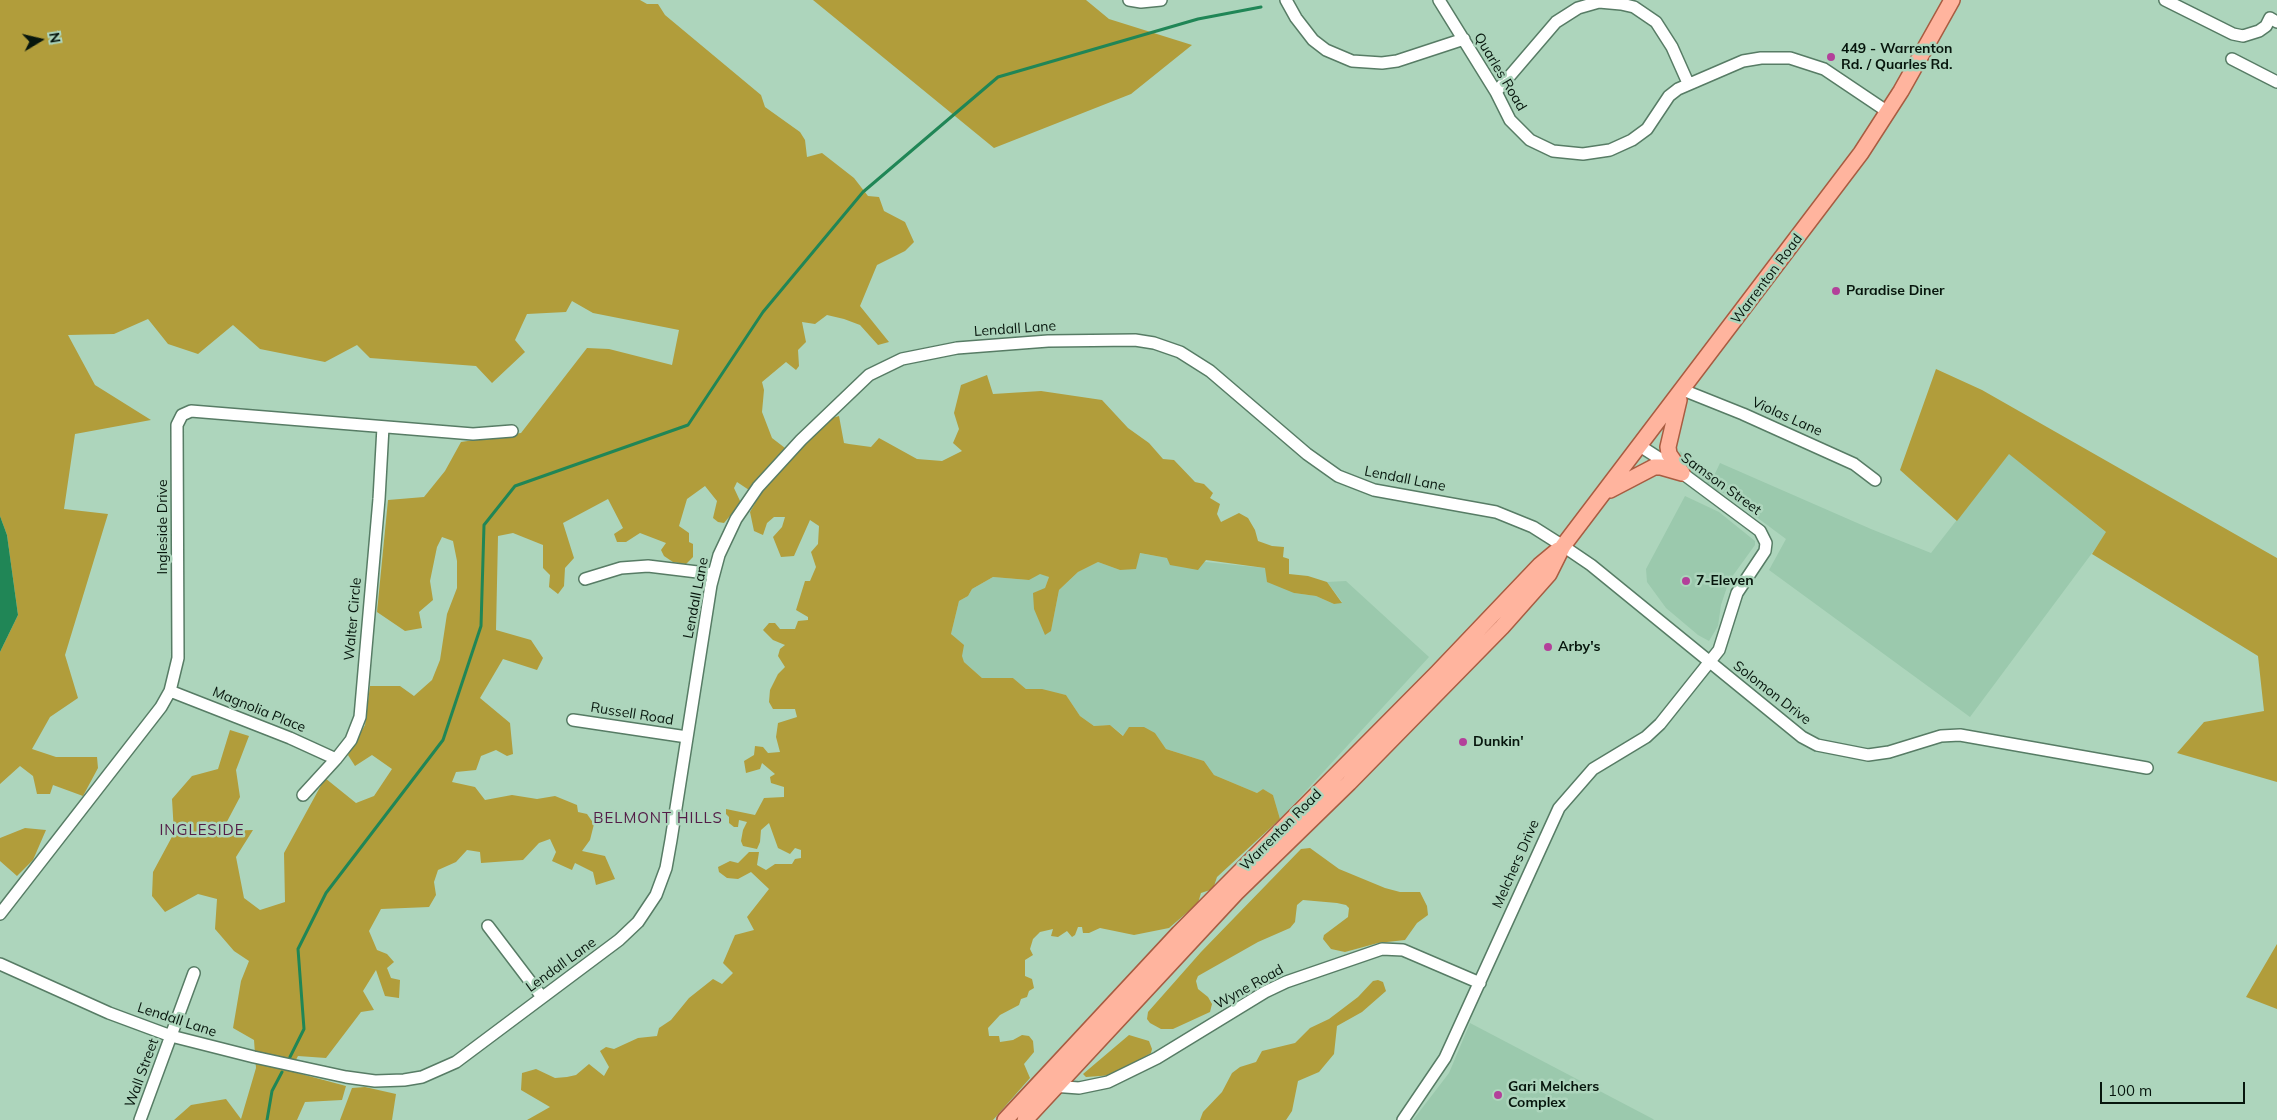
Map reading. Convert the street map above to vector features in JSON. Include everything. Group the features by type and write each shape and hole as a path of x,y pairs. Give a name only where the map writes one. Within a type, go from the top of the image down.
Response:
{"main road":[{"name":"Warrenton Road","path":"1024,1120 1236,893 1349,783 1502,627 1549,574 1563,546 1825,202 1888,112 1952,0"},
{"path":"1682,391 1668,447 1669,454 1682,473"},
{"path":"1604,494 1654,467 1682,473"},
{"name":"Warrenton Road","path":"1005,1120 1179,933 1418,692 1540,565 1563,546"}],"street":[{"path":"1129,0 1141,2 1161,0"},
{"path":"1286,0 1296,18 1313,40 1326,50 1352,61 1382,64 1464,40"},
{"name":"Quarles Road","path":"1439,0 1496,92 1510,120 1530,140 1553,151 1583,154 1610,150 1638,136 1655,119 1669,96 1688,83 1742,61 1761,58 1790,58 1824,69 1888,112"},
{"path":"2165,0 2233,34 2243,36 2259,31 2266,26 2270,18 2277,22"},
{"path":"1496,92 1556,22 1578,8 1599,2 1634,7 1656,22 1672,47 1688,83"},
{"path":"2232,59 2277,82"},
{"name":"Lendall Lane","path":"0,964 109,1013 171,1036 346,1077 386,1081 404,1080 422,1077 456,1062 619,940 638,922 656,895 666,868 714,574 728,534 758,487 801,440 869,375 902,359 957,348 1048,340 1136,340 1167,347 1194,360 1210,371 1307,454 1338,476 1374,490 1496,512 1533,527 1563,546"},
{"name":"Violas Lane","path":"1682,391 1743,414 1854,464 1875,480"},
{"name":"Ingleside Drive","path":"0,914 161,707 170,691 178,658 177,425 182,415 191,411 473,434 512,431"},
{"name":"Walter Circle","path":"303,795 351,740 360,717 384,426"},
{"name":"Samson Street","path":"1640,446 1682,473 1760,531 1766,543 1762,557 1738,592 1725,636 1719,650 1709,662"},
{"name":"Solomon Drive","path":"1563,546 1591,566 1802,737 1817,744 1868,756 1889,752 1941,736 1960,735 2147,768"},
{"path":"585,579 621,568 648,566 714,574"},
{"name":"Melchers Drive","path":"1403,1120 1445,1058 1548,828 1559,808 1593,769 1646,737 1660,724 1709,662"},
{"name":"Magnolia Place","path":"170,691 290,738 336,759"},
{"name":"Russell Road","path":"573,720 687,737"},
{"path":"488,926 542,997"},
{"name":"Wyne Road","path":"1037,1084 1080,1088 1108,1082 1157,1058 1265,992 1286,982 1382,950 1403,950 1480,983"},
{"name":"Wall Street","path":"140,1120 194,973"}],"shaded area":[{"path":"0,0 640,0 647,4 658,4 665,15 761,95 765,107 800,132 805,140 807,157 822,153 854,178 868,196 879,197 884,211 905,222 914,242 905,251 877,265 860,306 889,342 878,345 860,325 827,315 815,324 802,322 806,342 798,350 799,366 796,370 786,362 762,382 764,390 762,412 772,438 785,448 749,490 737,482 734,488 741,503 724,523 718,522 713,518 717,501 705,486 687,499 679,526 689,533 689,542 693,544 693,557 686,564 673,562 664,556 661,550 666,543 640,533 626,542 617,542 614,534 623,528 608,499 563,523 574,558 565,568 564,586 558,594 549,587 550,575 543,568 543,545 513,533 498,536 496,630 531,640 543,658 537,670 503,659 480,698 510,723 513,754 507,756 496,750 481,756 476,770 456,772 452,782 475,787 485,800 512,795 537,799 555,796 577,805 578,812 587,814 594,824 590,840 582,851 605,856 615,879 596,885 593,872 575,863 572,870 552,861 556,852 550,839 539,843 523,860 481,863 480,852 467,850 456,862 438,870 434,882 436,895 429,907 381,909 369,931 377,950 387,954 394,962 387,968 391,978 400,980 399,998 385,996 376,970 363,991 374,1010 361,1012 326,1058 298,1056 290,1071 346,1086 342,1100 305,1102 297,1120 174,1120 191,1105 226,1099 241,1119 256,1068 254,1040 233,1028 241,981 249,961 234,951 215,929 217,899 198,894 165,912 152,896 153,872 174,833 172,799 192,776 218,769 230,730 249,736 236,770 240,797 222,831 253,830 236,857 244,898 260,910 285,902 284,853 325,778 356,803 374,796 392,769 372,755 355,766 348,755 365,725 370,686 400,686 414,696 432,680 440,660 447,614 457,588 457,561 453,541 442,537 437,547 430,581 433,600 419,612 422,628 405,631 377,612 388,500 424,497 445,471 461,442 521,433 587,348 609,349 672,365 679,330 593,313 572,301 566,312 527,314 515,340 525,352 492,383 476,366 370,358 357,345 325,362 260,349 233,325 198,354 168,344 148,319 114,334 68,335 95,385 151,420 75,434 64,509 108,514 65,655 78,698 50,717 32,749 56,757 97,757 98,768 83,796 53,785 50,794 37,794 33,776 20,766 0,784 0,652 18,615 7,535 0,516"},
{"path":"813,0 1086,0 1109,19 1192,45 1131,94 994,148"},
{"path":"1936,369 1982,390 2277,558 2277,782 2177,753 2204,722 2264,711 2258,656 2092,554 2106,532 2009,454 1957,521 1900,470"},
{"path":"987,375 993,394 1041,391 1102,400 1128,428 1149,443 1163,459 1174,460 1195,482 1204,484 1213,493 1210,498 1220,504 1217,514 1221,522 1239,513 1248,518 1255,530 1258,541 1272,546 1284,547 1283,557 1289,559 1289,574 1308,576 1327,582 1342,603 1334,604 1316,596 1294,593 1267,582 1265,568 1206,560 1198,570 1170,565 1167,558 1140,553 1136,569 1120,570 1098,562 1078,572 1059,590 1051,631 1045,635 1034,609 1033,593 1045,588 1049,577 1040,574 1029,580 993,577 972,589 968,596 959,601 951,634 964,645 962,656 964,662 982,678 1013,678 1026,689 1042,689 1066,695 1080,716 1094,726 1110,725 1123,736 1129,727 1144,727 1155,733 1166,749 1204,761 1214,775 1257,793 1263,789 1273,795 1280,819 1217,877 1213,889 1201,893 1198,903 1169,928 1134,935 1100,928 1089,933 1083,933 1082,927 1078,927 1075,935 1072,937 1067,931 1058,937 1051,936 1053,929 1040,932 1033,939 1030,949 1033,955 1025,960 1025,976 1032,979 1034,988 1029,991 1027,997 1021,999 1019,1005 1000,1015 988,1028 989,1036 999,1036 1000,1042 1013,1040 1022,1035 1029,1036 1033,1041 1034,1052 1024,1064 1030,1078 993,1120 527,1120 550,1107 521,1090 522,1073 536,1069 555,1078 567,1077 576,1075 589,1064 604,1076 609,1067 600,1051 606,1047 614,1049 638,1038 657,1036 659,1028 671,1020 689,998 713,979 722,984 733,973 723,963 735,935 754,930 747,917 769,889 751,872 738,879 727,878 719,872 718,867 730,861 738,863 749,852 759,852 757,865 766,870 775,864 792,864 795,859 801,858 801,850 795,848 790,854 778,848 769,823 761,830 757,849 743,846 741,841 747,822 739,820 738,827 734,827 729,823 729,817 726,814 726,809 755,815 764,798 784,797 784,787 771,783 770,777 775,774 762,763 760,769 746,773 744,761 754,755 755,746 763,747 768,753 780,752 776,737 778,723 797,717 795,709 773,709 769,702 770,690 778,674 785,667 778,656 780,649 785,645 773,640 763,630 769,623 775,623 780,629 795,629 798,621 808,620 808,617 796,610 805,581 810,581 816,567 811,552 818,544 819,526 810,520 794,556 781,557 773,537 782,527 785,517 774,517 767,523 763,535 754,531 750,512 761,493 808,439 832,418 839,416 844,443 871,447 879,438 917,459 942,461 962,451 953,443 959,429 954,413 961,385"},
{"path":"1680,451 1712,480 1720,463 1931,553 2009,453 2107,533 1970,717 1769,570 1786,539 1724,493 1671,476"},
{"path":"1685,496 1719,512 1755,541 1755,545 1729,581 1721,605 1718,626 1709,641 1698,635 1666,608 1647,582 1646,569"},
{"path":"0,516 7,535 18,615 0,652"},
{"path":"1139,553 1167,558 1265,568 1294,593 1316,596 1334,604 1342,602 1327,582 1346,581 1429,657 1280,819 1273,795 1263,789 1257,793 1214,775 1204,761 1166,749 1155,733 1124,736 1110,725 1094,726 1080,716 1066,695 1026,689 1013,678 982,678 964,662 951,634 959,601 968,596 972,589 993,577 1028,580 1040,573 1049,577 1045,588 1051,631 1059,590 1078,572 1098,562 1120,570"},
{"path":"25,828 46,830 33,860 17,876 0,861 0,838"},
{"path":"1310,848 1339,869 1385,888 1400,892 1420,892 1427,906 1428,915 1417,923 1405,940 1378,943 1345,952 1331,949 1323,939 1324,935 1348,917 1349,908 1346,905 1337,903 1303,900 1297,905 1295,922 1290,928 1258,942 1198,976 1196,981 1198,989 1208,997 1212,1004 1210,1012 1173,1029 1161,1029 1150,1023 1147,1019 1148,1012 1201,952 1301,849"},
{"path":"2277,944 2277,1009 2246,997"},
{"path":"1373,981 1383,982 1386,991 1362,1012 1337,1026 1334,1054 1319,1072 1298,1081 1292,1111 1286,1120 1200,1120 1203,1112 1222,1092 1232,1073 1240,1067 1256,1062 1262,1051 1295,1043 1310,1028 1329,1019 1358,997"},
{"path":"1470,1023 1654,1120 1413,1120 1449,1073"},
{"path":"1129,1035 1149,1041 1152,1049 1151,1053 1114,1075 1086,1077 1083,1074"},
{"path":"365,1087 396,1094 392,1120 340,1120 352,1088"}],"waterway":[{"path":"290,1057 304,1029 298,949 326,893 443,740 481,626 484,525 515,486 688,425 763,312 863,192 998,77 1198,19 1261,7"},
{"path":"267,1120 272,1091 282,1072"}],"place":[{"name":"449 - Warrenton Rd. / Quarles Rd.","path":"1831,57"},
{"name":"Paradise Diner","path":"1836,291"},
{"name":"7-Eleven","path":"1686,581"},
{"name":"Arby's","path":"1548,647"},
{"name":"Dunkin'","path":"1463,742"},
{"name":"Gari Melchers Complex","path":"1498,1095"}],"district":[{"name":"BELMONT HILLS","path":"658,818"},
{"name":"INGLESIDE","path":"202,830"}]}
